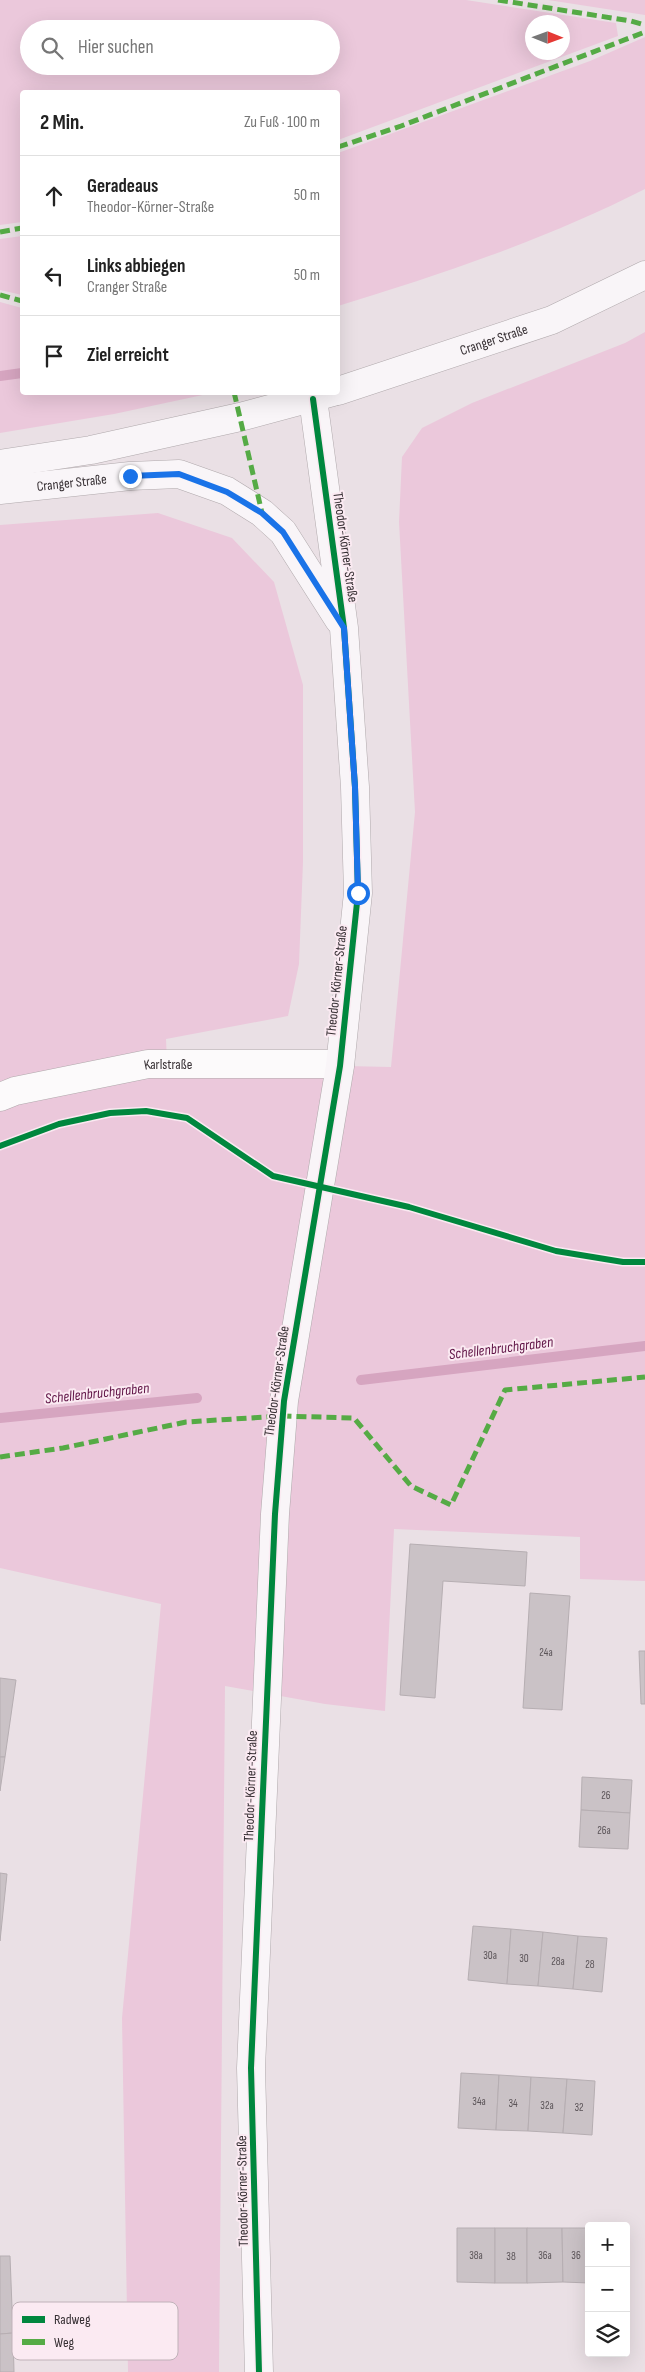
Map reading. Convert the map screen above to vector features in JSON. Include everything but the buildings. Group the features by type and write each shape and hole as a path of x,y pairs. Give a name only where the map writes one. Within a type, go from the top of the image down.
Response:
{"main road":[{"name":"Cranger Straße","path":"340,390 552,320 645,275"},
{"name":"Cranger Straße","path":"0,464 91,450 240,417 324,395"},
{"name":"Theodor-Körner-Straße","path":"259,2372 251,2068 275,1514 284,1400 340,1064 358,893 355,787 328,395"},
{"name":"Cranger Straße","path":"0,490 130,476 179,474 227,492 262,513 283,532 344,628"}],"street":[{"name":"Karlstraße","path":"0,1097 15,1091 148,1064 340,1064"}],"shaded area":[{"path":"0,0 466,0 564,15 525,15 525,60 553,60 340,139 340,90 20,90 20,222 0,225"},
{"path":"548,0 645,0 645,15"},
{"path":"570,16 616,23 618,36 570,54"},
{"path":"645,37 645,189 532,240 340,305 340,152 590,61"},
{"path":"20,236 20,295 0,290 0,239"},
{"path":"0,302 20,307 20,395 203,395 114,414 0,433"},
{"path":"645,332 645,1581 580,1579 580,1537 394,1529 385,1711 325,1704 225,1686 219,2372 128,2372 128,2360 178,2360 178,2302 127,2302 122,2018 161,1604 0,1568 0,525 158,513 232,538 274,582 303,685 303,862 299,964 288,1016 166,1039 167,1062 391,1067 415,812 399,522 402,457 422,428 472,403 625,343"}],"waterway":[{"path":"0,376 20,373"},
{"name":"Schellenbruchgraben","path":"361,1380 645,1346"},
{"name":"Schellenbruchgraben","path":"0,1418 197,1398"}],"marked path":[{"path":"498,0 631,21 645,25"},
{"path":"340,146 401,126 645,32"},
{"path":"0,232 20,228"},
{"path":"0,295 20,300"},
{"path":"235,395 262,513"},
{"path":"0,1457 63,1448 186,1422 282,1416 354,1418 411,1486 451,1505 505,1390 645,1377"}],"cycle path":[{"path":"259,2372 251,2068 275,1514 284,1401 340,1066 358,893 355,787 344,628 313,399"},
{"path":"0,1146 59,1124 110,1113 146,1111 187,1118 273,1176 409,1207 556,1251 623,1262 645,1262"}],"route":[{"path":"130,476 179,474 227,492 262,513 283,532 344,628 355,787 358,893"}]}
